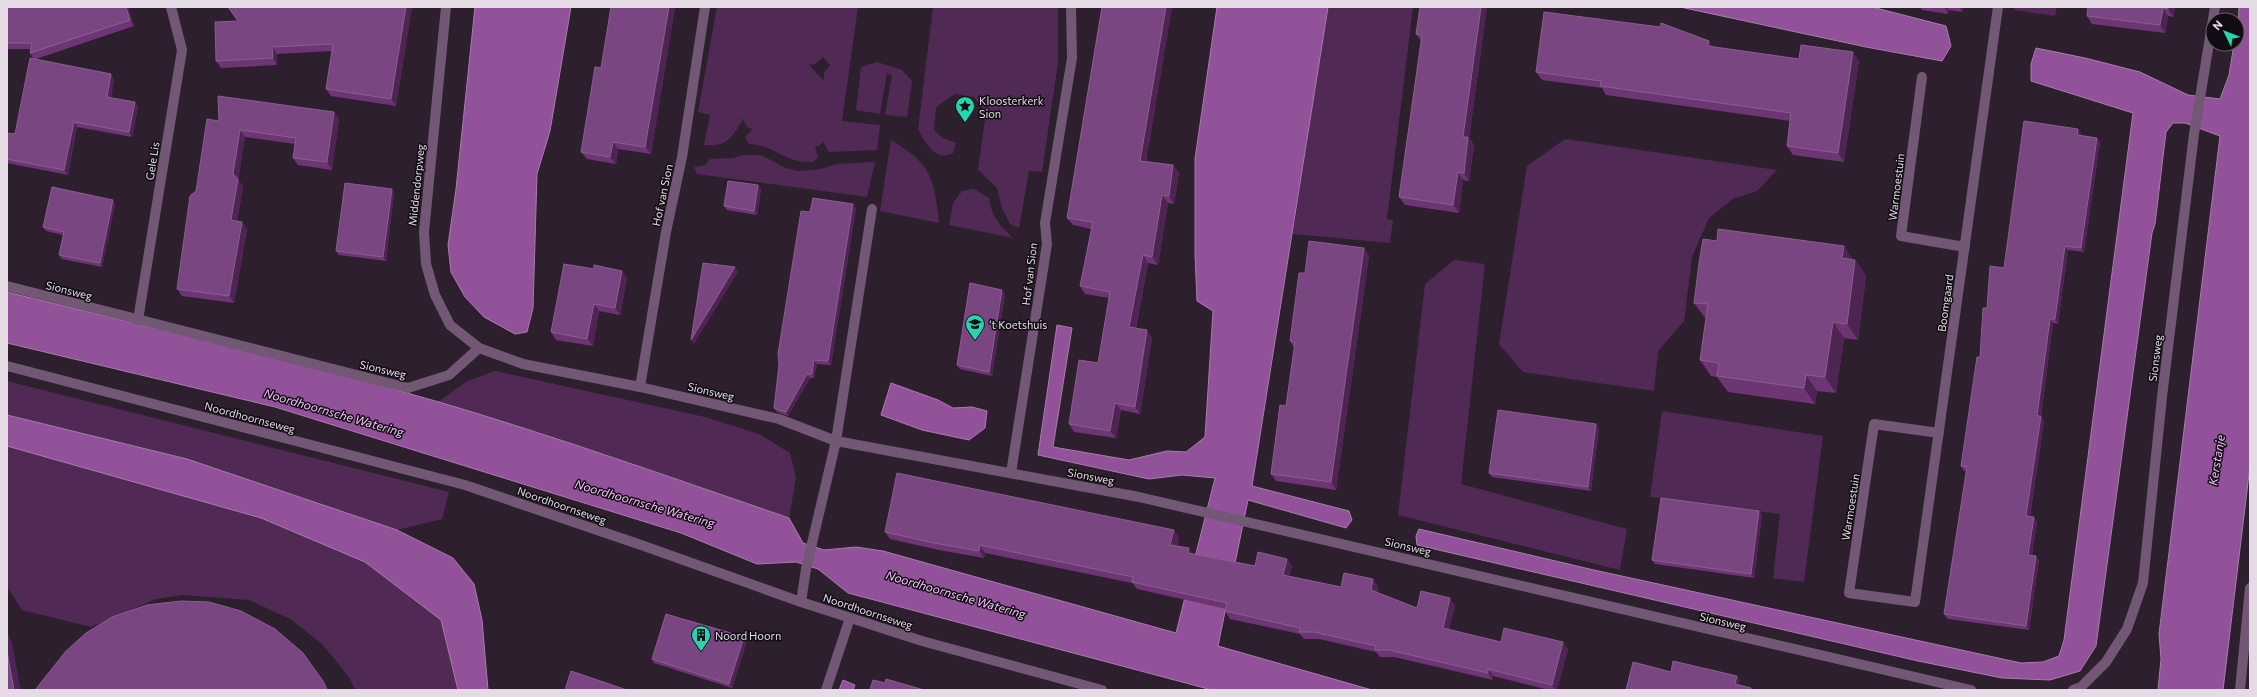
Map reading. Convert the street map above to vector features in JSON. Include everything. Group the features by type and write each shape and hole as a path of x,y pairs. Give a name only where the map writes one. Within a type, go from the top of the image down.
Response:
{"street":[{"name":"Gele Lis","path":"138,320 182,50 171,7"},
{"name":"Middendorpweg","path":"446,7 424,232 426,264 435,295 450,325 479,348"},
{"name":"Hof van Sion","path":"640,387 666,232 682,157 705,7"},
{"name":"Hof van Sion","path":"1011,473 1047,244 1044,223 1072,58 1072,7"},
{"name":"Boomgaard","path":"1915,602 1998,7"},
{"name":"Sionsweg","path":"2073,690 2081,687 2106,662 2127,630 2142,583 2162,397 2194,134 2215,7"},
{"name":"Warmoestuin","path":"1922,77 1901,236 1965,247"},
{"path":"801,602 806,569 836,441 872,209"},
{"name":"Sionsweg","path":"7,286 408,388 449,375 479,348 523,364 640,387 779,419 836,441 1139,497 1971,690"},
{"name":"Noordhoornseweg","path":"7,366 465,485 637,543 850,618 922,641 1102,690"},
{"name":"Warmoestuin","path":"1915,602 1849,593 1874,424 1939,432"},
{"path":"2240,690 2250,588"},
{"path":"826,690 850,618"}],"shaded area":[{"path":"717,7 858,7 842,121 880,125 877,150 829,152 823,142 819,146 815,146 818,157 813,162 795,160 758,145 749,144 745,137 753,129 747,127 741,117 742,121 731,137 718,145 704,145 710,115 698,112","holes":["823,57 830,65 824,73 824,81 809,65 815,64"]},
{"path":"933,7 1058,7 1058,63 1042,172 1029,171 1019,228 1010,224 1002,208 997,188 977,169 986,113 974,97 955,94 936,107 934,130 943,138 956,143 953,153 941,155 936,153 924,140 918,129"},
{"path":"1328,7 1413,7 1387,219 1393,220 1390,243 1293,234"},
{"path":"2015,7 2057,7 2055,16 2014,10"},
{"path":"877,62 902,70 912,81 907,117 885,115 892,75 887,73 880,114 856,110 861,67"},
{"path":"1565,139 1777,170 1757,191 1733,199 1709,218 1692,257 1684,321 1658,351 1654,391 1523,372 1499,344 1527,166"},
{"path":"891,140 905,149 923,165 932,184 939,223 880,211"},
{"path":"743,155 761,155 786,168 798,171 821,169 836,164 875,162 867,197 697,174 694,167 705,165 710,159 733,158"},
{"path":"974,189 989,198 994,216 1013,238 949,225 953,203 962,191"},
{"path":"1454,260 1485,264 1461,484 1627,529 1620,570 1398,515 1425,284"},
{"path":"495,371 705,417 759,434 790,453 796,478 789,518 607,455 438,402 467,381"},
{"path":"7,381 449,492 442,519 397,530 187,459 7,415"},
{"path":"1662,411 1823,436 1804,582 1773,578 1780,514 1650,497"},
{"path":"7,446 261,518 365,562 441,620 458,690 355,690 349,677 323,645 292,620 249,600 182,595 156,599 91,627 22,610 7,587"}],"water":[{"path":"475,7 571,7 550,131 537,174 533,308 527,332 515,334 484,317 465,297 451,272 448,245 456,189"},
{"name":"Noordhoornsche Watering","path":"1217,7 1328,7 1252,486 1349,511 1352,520 1346,528 1248,500 1218,646 1372,690 1212,690 848,593 818,569 796,562 757,564 681,533 275,407 7,343 7,292 224,345 386,387 527,429 789,518 803,543 824,550 856,547 883,551 1176,633 1215,478 1182,475 1149,479 1038,455 1057,325 1072,328 1053,447 1129,460 1167,451 1186,452 1205,437 1213,311 1197,301 1195,254 1195,159"},
{"path":"1680,7 1872,7 1946,26 1951,46 1942,61 1866,47"},
{"name":"Kerstanje","path":"2239,7 2250,7 2250,466 2223,690 2158,690 2161,659 2159,634 2220,136 2185,123 2173,123 2166,132 2155,224 2152,233 2096,646 2080,671 2050,680 2002,678 1918,661 1417,545 1416,536 1419,529 1594,570 2021,663 2043,662 2059,656 2064,640 2133,113 2031,81 2031,64 2036,48 2085,58 2140,72 2188,95 2220,99 2229,75 2233,52 2245,52 2245,12 2239,12"},
{"path":"891,383 938,400 953,408 972,407 987,411 985,428 969,440 922,430 881,415"},
{"path":"7,415 187,459 397,530 453,558 474,584 482,620 488,690 458,690 441,620 365,562 261,518 7,446"},
{"path":"843,680 855,685 853,690 839,690"}],"building":[{"path":"7,7 126,7 130,20 30,53 32,43 7,43"},
{"path":"228,7 406,7 391,99 326,89 333,44 272,47 273,58 216,61 215,22 238,21"},
{"path":"611,7 669,7 645,147 613,142 610,157 581,152 595,67 601,68"},
{"path":"1102,7 1166,7 1140,161 1173,165 1169,196 1162,195 1152,257 1143,255 1129,327 1147,330 1135,407 1115,403 1110,431 1069,424 1079,360 1098,363 1110,292 1080,286 1093,222 1067,218"},
{"path":"1420,7 1481,7 1463,137 1468,137 1464,173 1458,172 1453,205 1399,197 1422,35 1416,34"},
{"path":"2088,7 2168,7 2168,9 2163,8 2160,25 2087,16"},
{"path":"1544,12 1660,27 1661,23 1709,41 1708,46 1799,59 1801,45 1853,52 1838,153 1787,146 1791,113 1600,86 1601,81 1536,72"},
{"path":"30,58 111,74 107,97 135,102 129,132 74,122 64,170 7,159 7,133 15,134"},
{"path":"218,96 334,112 327,162 293,158 296,138 240,130 233,174 238,179 231,220 242,222 229,296 177,289 190,196 196,191 207,119 219,121"},
{"path":"2024,121 2078,129 2077,135 2097,138 2081,248 2065,246 2055,319 2050,319 2037,416 2041,416 2026,516 2034,517 2028,555 2036,556 2026,626 1944,614 1967,467 1961,466 1977,357 1980,357 1983,308 1987,308 1990,266 2004,268"},
{"path":"728,181 758,185 754,211 724,206"},
{"path":"345,183 392,189 383,257 336,251"},
{"path":"52,187 113,200 100,263 59,255 64,232 43,227"},
{"path":"813,198 853,204 828,361 814,360 812,374 807,374 786,412 774,408 779,365 778,354 801,211 810,212"},
{"path":"1718,229 1844,246 1842,258 1855,260 1847,324 1833,322 1825,377 1806,375 1804,388 1717,376 1719,363 1700,360 1708,304 1694,303 1699,263 1703,239 1717,241"},
{"path":"1309,241 1364,248 1331,482 1271,474 1280,405 1286,406 1295,342 1290,341 1299,273 1305,273"},
{"path":"703,263 735,267 691,340"},
{"path":"564,264 594,269 594,265 622,271 615,308 594,304 587,339 551,332"},
{"path":"970,283 1002,290 989,372 957,365"},
{"path":"1498,410 1596,424 1588,487 1489,473"},
{"path":"897,473 1174,530 1170,545 1189,548 1188,553 1255,566 1258,552 1287,559 1283,575 1341,587 1344,573 1373,579 1371,590 1417,608 1421,591 1450,598 1443,628 1501,642 1504,628 1563,642 1552,685 1488,669 1488,673 1389,650 1375,650 1376,646 1314,632 1299,632 1300,628 1225,611 1227,603 1132,582 1133,577 980,545 979,551 885,532"},
{"path":"1661,498 1759,511 1751,574 1652,560"},
{"path":"181,601 209,602 241,611 275,629 303,653 323,681 327,690 35,690 66,651 86,633 112,617 147,605"},
{"name":"Noord Hoorn","path":"666,614 744,637 729,684 652,659"},
{"path":"7,651 14,690 7,690"},
{"path":"1673,661 1737,676 1735,684 1751,688 1750,690 1626,690 1633,662 1671,672"},
{"path":"571,671 627,690 565,690"},
{"path":"886,679 924,690 870,690 873,680 885,683"}],"place":[{"name":"Kloosterkerk Sion","path":"965,123"},
{"name":"‘t Koetshuis","path":"975,341"},
{"name":"Noord Hoorn","path":"701,652"}]}
